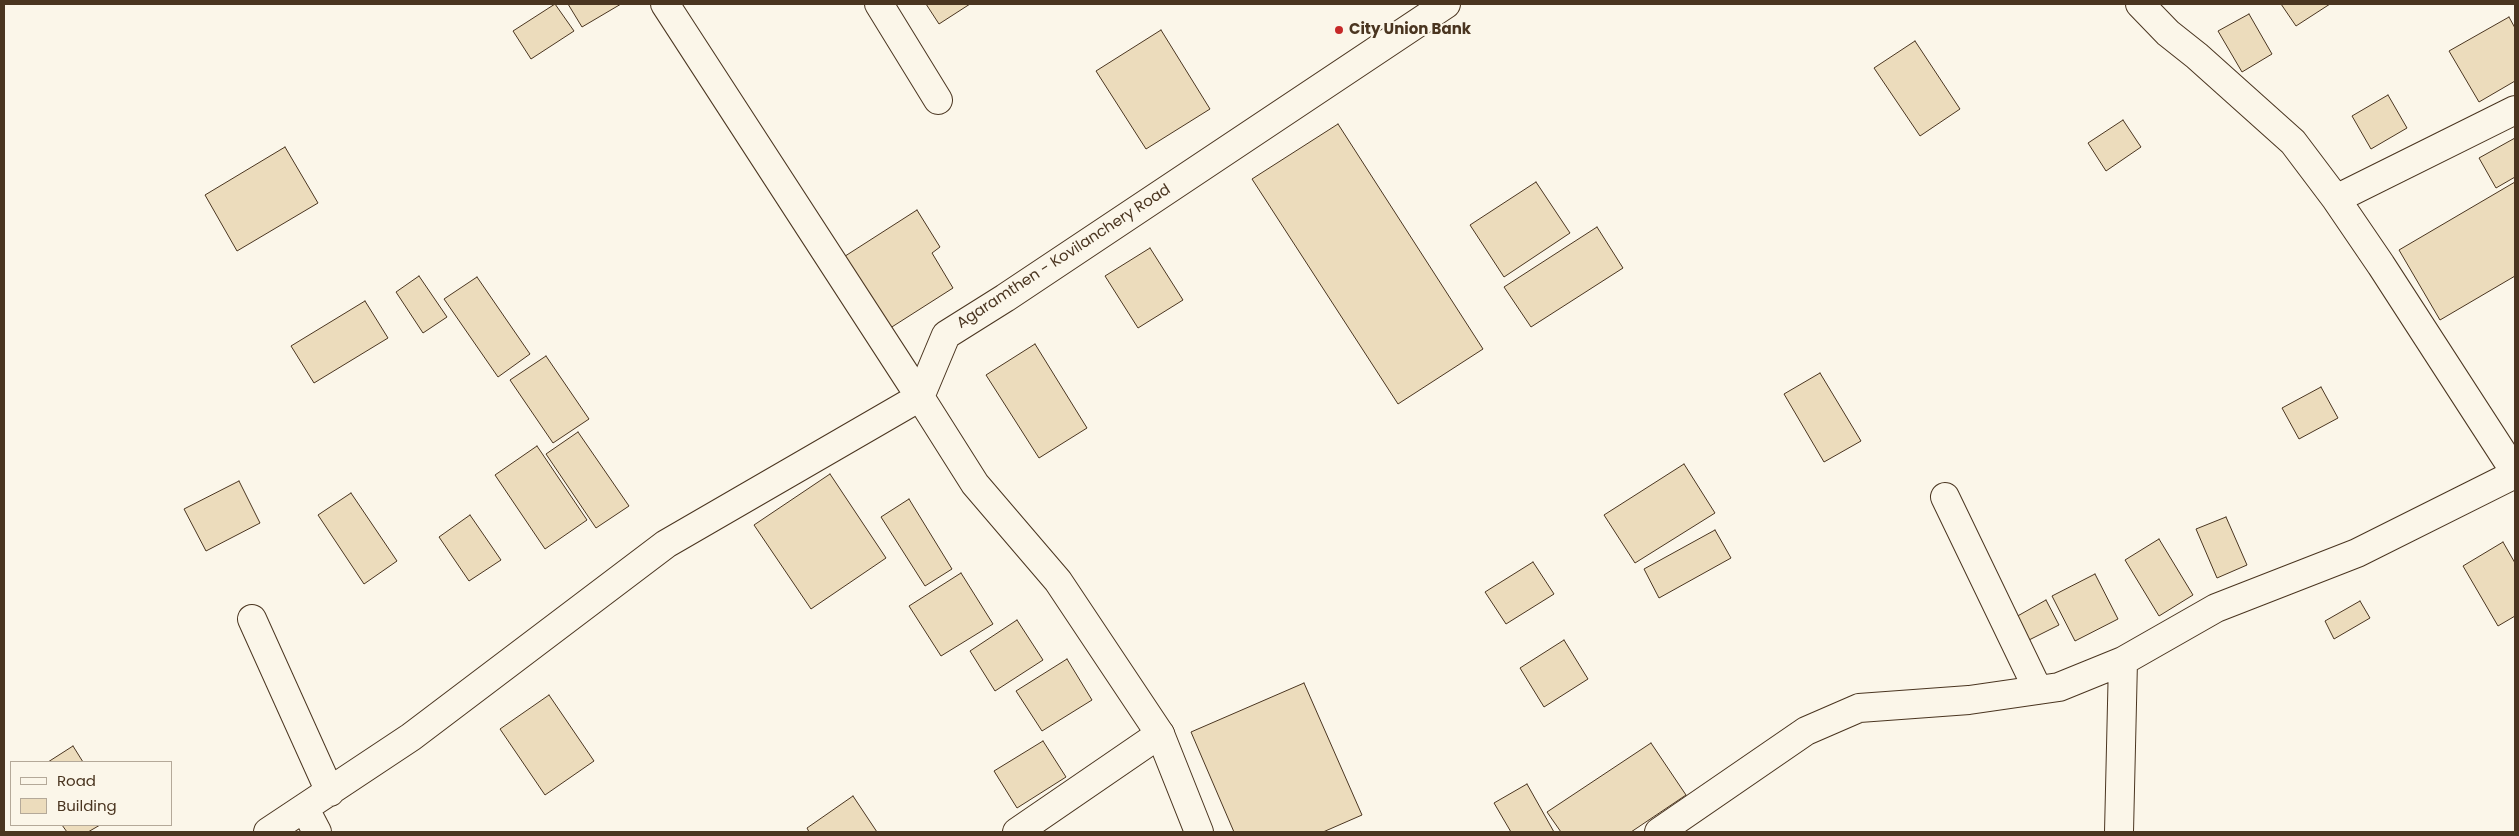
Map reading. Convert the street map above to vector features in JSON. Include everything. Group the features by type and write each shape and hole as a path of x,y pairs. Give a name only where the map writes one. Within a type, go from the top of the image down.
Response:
{"street":[{"path":"665,4 976,484 1058,581 1160,734 1199,832"},
{"path":"879,4 938,100"},
{"name":"Agaramthen - Kovilanchery Road","path":"920,397 946,335 1005,298 1446,4"},
{"path":"1659,832 1806,731 1859,708 1969,700 2059,687 2124,660 2216,608 2357,553 2515,473 2336,199 2293,142 2198,56 2168,33 2140,4"},
{"path":"2336,199 2515,110"},
{"path":"268,832 311,821 330,792 411,737 666,544 920,397"},
{"path":"1945,497 2038,690"},
{"path":"252,619 330,792"},
{"path":"2119,832 2124,660"},
{"path":"1017,832 1160,734"}],"building":[{"path":"555,4 574,31 531,59 513,31"},
{"path":"568,4 621,4 582,27"},
{"path":"926,4 970,4 939,24"},
{"path":"2281,4 2330,4 2296,26"},
{"path":"2249,14 2272,54 2242,72 2218,31"},
{"path":"2509,17 2515,28 2515,81 2479,102 2449,51"},
{"path":"1161,30 1210,109 1146,149 1096,71"},
{"path":"1915,41 1960,109 1920,136 1874,68"},
{"path":"2388,95 2407,128 2371,149 2352,116"},
{"path":"2123,120 2141,147 2106,171 2088,143"},
{"path":"1338,124 1483,349 1398,404 1252,179"},
{"path":"2515,138 2515,177 2496,188 2479,158"},
{"path":"285,147 318,203 237,251 205,195"},
{"path":"1536,182 1570,233 1504,277 1470,225"},
{"path":"2515,182 2515,276 2440,320 2399,250"},
{"path":"917,210 940,247 932,253 953,288 884,332 839,260"},
{"path":"1597,227 1623,268 1531,327 1504,287"},
{"path":"1150,248 1183,300 1138,328 1105,276"},
{"path":"419,276 447,317 423,333 396,292"},
{"path":"477,277 530,354 498,377 444,299"},
{"path":"365,301 388,338 314,383 291,346"},
{"path":"1035,344 1087,428 1039,458 986,375"},
{"path":"546,356 589,419 553,443 510,380"},
{"path":"1820,373 1861,441 1824,462 1784,394"},
{"path":"2321,387 2338,418 2299,439 2282,408"},
{"path":"578,432 629,506 596,528 546,454"},
{"path":"537,446 587,520 545,549 495,475"},
{"path":"1684,464 1715,513 1635,563 1604,515"},
{"path":"830,474 886,558 811,609 754,525"},
{"path":"239,481 260,523 206,551 184,509"},
{"path":"351,493 397,561 364,584 318,515"},
{"path":"909,499 952,569 925,586 881,517"},
{"path":"470,515 501,560 469,581 439,537"},
{"path":"2226,517 2247,565 2217,578 2196,529"},
{"path":"1715,530 1731,558 1659,598 1644,569"},
{"path":"2159,539 2193,595 2159,616 2125,560"},
{"path":"2503,542 2515,563 2515,616 2498,626 2463,566"},
{"path":"1533,562 1554,594 1506,624 1485,592"},
{"path":"961,573 993,624 941,656 909,606"},
{"path":"2095,574 2118,619 2075,641 2052,596"},
{"path":"2046,600 2059,625 2025,642 2014,618"},
{"path":"2360,601 2370,618 2334,639 2325,621"},
{"path":"1017,620 1043,660 995,691 970,651"},
{"path":"1564,640 1588,679 1544,707 1520,668"},
{"path":"1067,659 1092,700 1042,731 1016,691"},
{"path":"1304,683 1362,815 1323,832 1234,832 1191,732"},
{"path":"549,695 594,761 545,795 500,729"},
{"path":"1043,741 1066,777 1017,808 994,771"},
{"path":"1651,743 1686,795 1631,832 1561,832 1547,812"},
{"path":"73,746 82,761 50,761"},
{"path":"1527,784 1554,832 1511,832 1494,803"},
{"path":"853,796 877,832 809,832 807,828"},
{"path":"63,826 98,826 88,832 67,832"}],"place":[{"name":"City Union Bank","path":"1339,30"}]}
